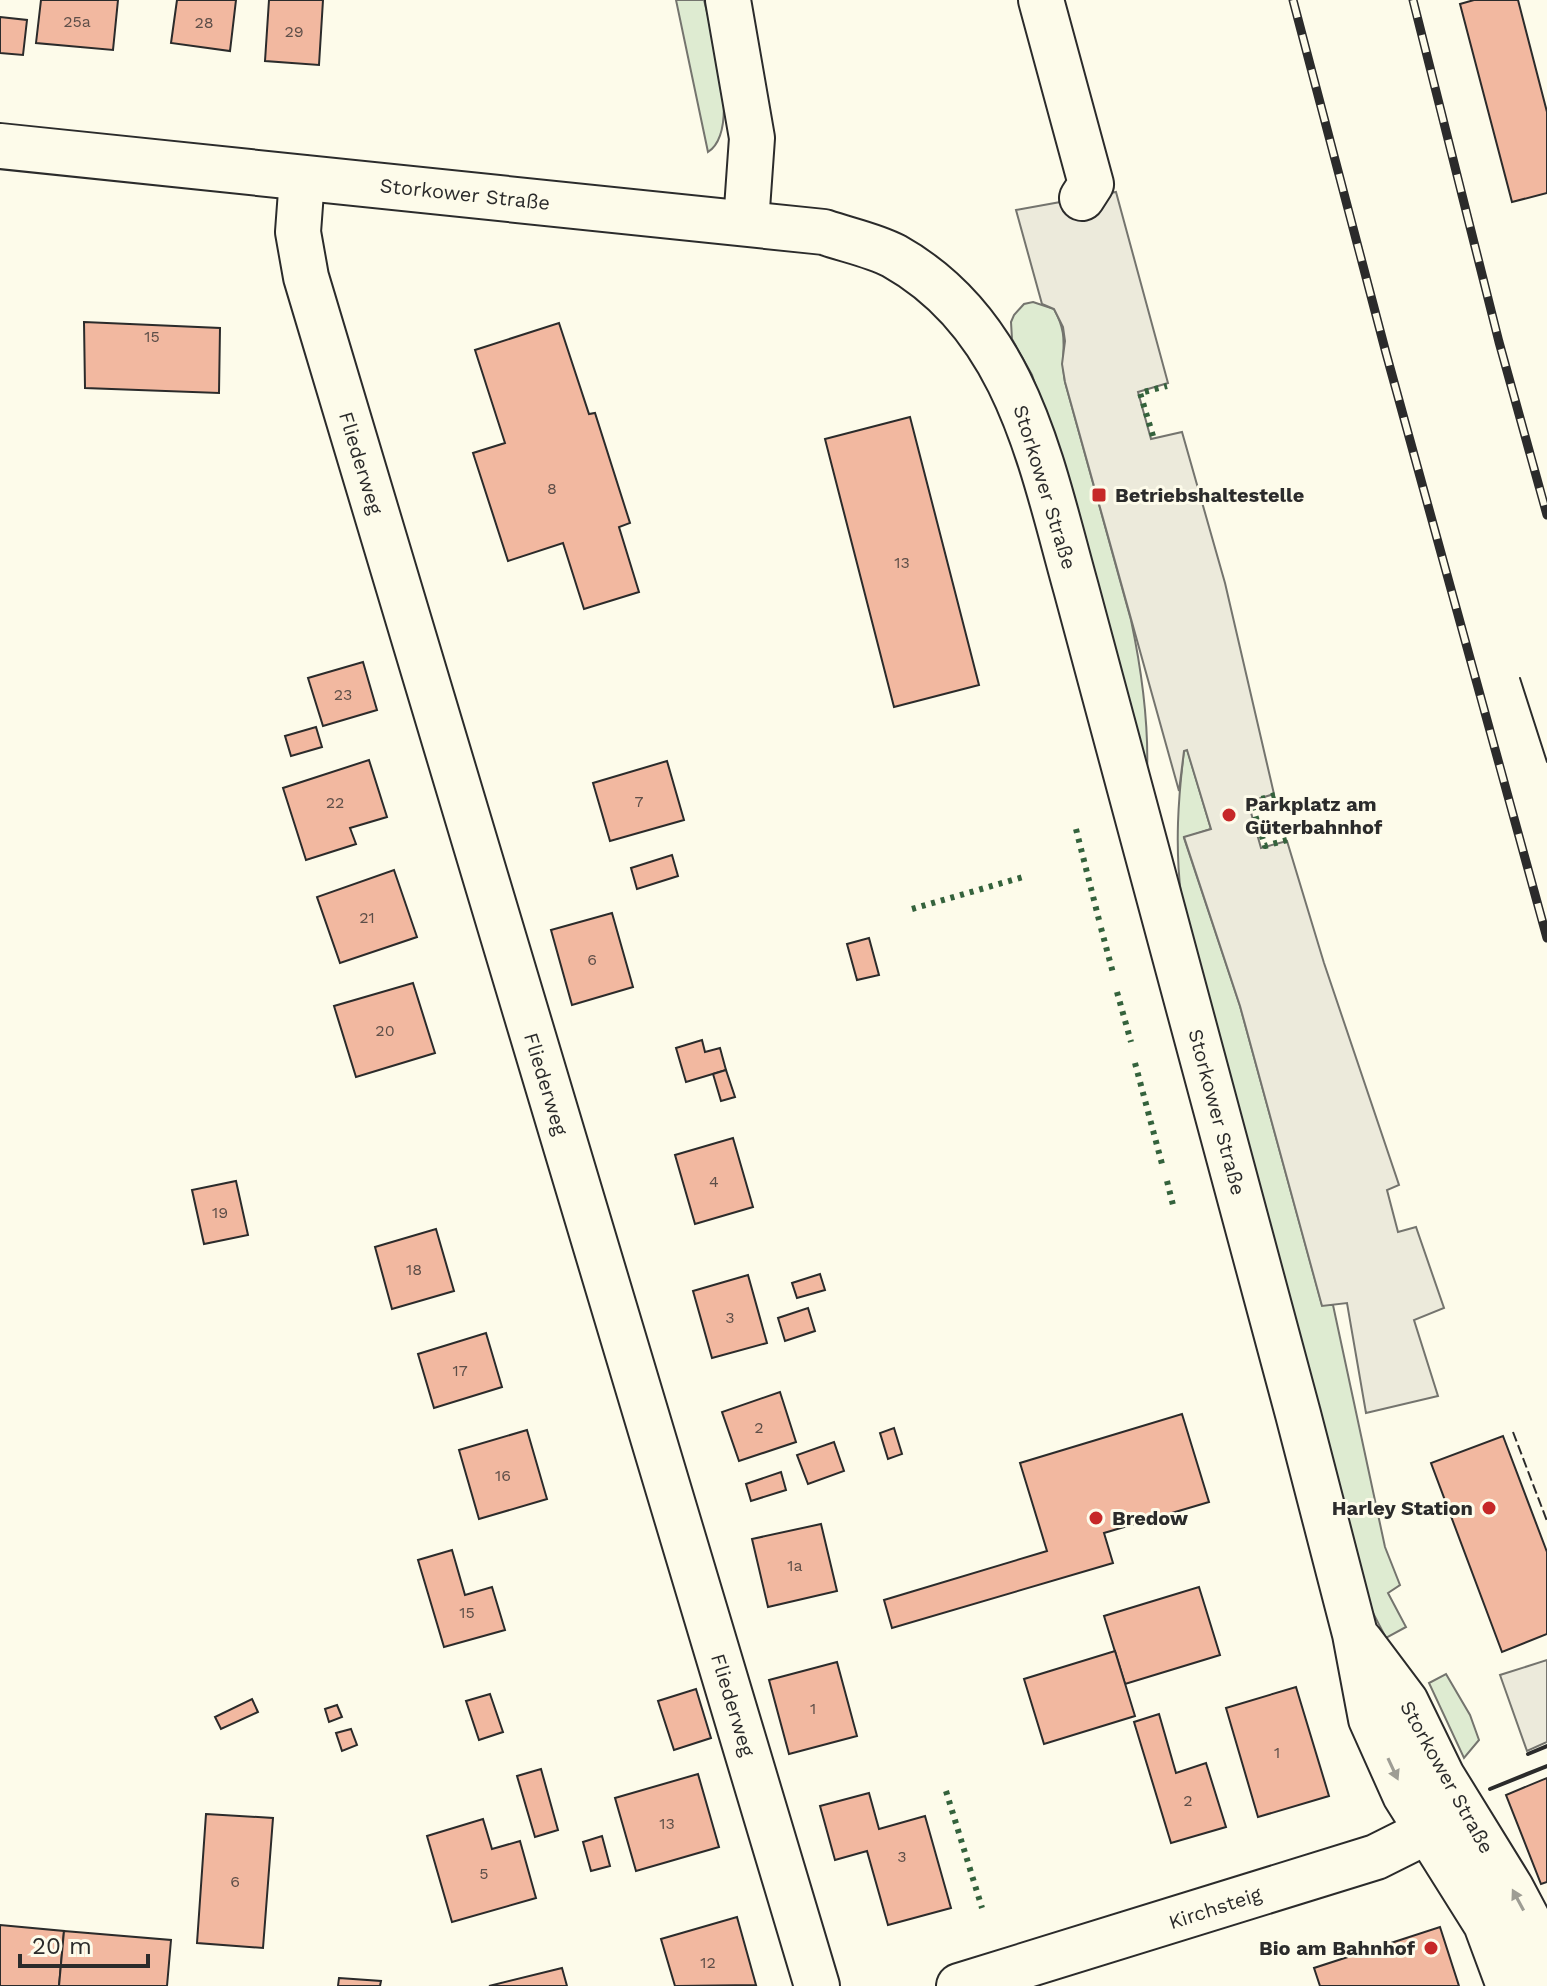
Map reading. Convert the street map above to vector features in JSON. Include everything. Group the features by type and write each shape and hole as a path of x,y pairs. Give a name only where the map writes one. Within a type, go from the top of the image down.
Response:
{"main road":[{"path":"728,0 752,138 746,223"},
{"path":"1041,0 1091,184 1082,198"},
{"name":"Storkower Straße","path":"0,146 824,232 901,261 945,294 994,351 1020,402 1076,588 1355,1634 1371,1719 1405,1795 1486,1924 1509,1986"},
{"name":"Fliederweg","path":"302,178 298,232 306,277 817,1986"},
{"name":"Storkower Straße","path":"1355,1634 1406,1702 1442,1776 1529,1922 1547,1972"},
{"name":"Kirchsteig","path":"959,1986 1376,1857 1426,1832 1462,1808"}],"green space":[{"path":"676,0 704,0 718,57 724,103 723,124 718,141 708,152"},
{"path":"1033,302 1054,309 1062,329 1065,382 1135,639 1146,716 1147,775 1068,484 1032,375 1012,339 1011,322 1014,315 1024,304"},
{"path":"1187,749 1211,829 1184,838 1240,1006 1322,1305 1333,1305 1385,1547 1400,1585 1388,1593 1406,1627 1386,1638 1358,1572 1181,895 1178,823 1184,751"},
{"path":"1446,1674 1470,1715 1479,1740 1464,1758 1429,1683"}],"shaded area":[{"name":"Parkplatz am Güterbahnhof","path":"1116,192 1168,383 1138,392 1151,439 1182,432 1225,583 1274,794 1248,802 1261,848 1287,841 1324,963 1399,1185 1387,1190 1398,1232 1416,1227 1444,1308 1414,1320 1438,1396 1366,1413 1347,1303 1322,1306 1240,1006 1184,837 1211,829 1187,750 1184,751 1179,791 1065,382 1063,327 1054,309 1042,304 1016,210"},
{"path":"1547,1660 1547,1742 1527,1751 1500,1675"}],"building":[{"path":"41,0 118,0 113,50 36,43"},
{"path":"177,0 236,0 230,51 171,43"},
{"path":"269,0 323,0 319,65 265,61"},
{"path":"1474,0 1518,0 1547,112 1547,193 1512,202 1460,4"},
{"path":"0,17 27,20 23,55 0,53"},
{"path":"84,322 220,328 219,393 85,388"},
{"path":"559,323 589,414 595,413 630,523 619,527 639,592 584,609 563,543 508,561 473,453 505,443 475,350"},
{"path":"910,417 979,685 894,707 825,439"},
{"path":"363,662 377,710 323,726 308,678"},
{"path":"316,727 322,747 291,756 285,736"},
{"path":"369,760 387,817 350,828 356,844 306,860 283,788"},
{"path":"667,761 684,820 610,841 593,783"},
{"path":"672,855 678,876 637,889 631,868"},
{"path":"394,870 417,937 340,963 317,897"},
{"path":"612,913 633,987 572,1005 551,930"},
{"path":"869,938 879,975 857,980 847,944"},
{"path":"413,983 435,1053 356,1077 334,1006"},
{"path":"702,1040 705,1052 720,1048 726,1070 686,1082 676,1048"},
{"path":"726,1070 735,1097 721,1101 713,1074"},
{"path":"733,1138 753,1207 695,1224 675,1155"},
{"path":"236,1181 248,1235 204,1244 192,1190"},
{"path":"436,1229 454,1291 392,1309 375,1247"},
{"path":"820,1274 825,1290 797,1298 792,1283"},
{"path":"748,1275 767,1343 712,1358 693,1291"},
{"path":"808,1308 815,1331 785,1341 778,1318"},
{"path":"486,1333 502,1387 434,1408 418,1354"},
{"path":"780,1392 796,1442 739,1461 722,1412"},
{"name":"Bredow","path":"1182,1414 1209,1502 1104,1533 1113,1563 892,1628 884,1600 1047,1551 1020,1463"},
{"path":"894,1428 902,1454 888,1459 880,1433"},
{"path":"527,1430 547,1499 479,1519 459,1450"},
{"name":"Harley Station","path":"1503,1436 1547,1552 1547,1634 1502,1652 1431,1463"},
{"path":"834,1442 844,1471 808,1484 797,1455"},
{"path":"781,1472 786,1490 751,1501 746,1484"},
{"path":"821,1524 837,1591 768,1607 752,1539"},
{"path":"452,1550 465,1595 492,1587 505,1630 444,1647 418,1560"},
{"path":"1199,1587 1220,1655 1125,1684 1104,1616"},
{"path":"1115,1651 1135,1716 1044,1744 1024,1679"},
{"path":"837,1662 857,1736 789,1754 769,1680"},
{"path":"1296,1687 1329,1796 1258,1817 1226,1708"},
{"path":"696,1689 711,1738 674,1750 658,1701"},
{"path":"490,1694 503,1732 479,1740 466,1701"},
{"path":"252,1699 258,1712 221,1729 215,1717"},
{"path":"337,1705 342,1717 329,1722 325,1709"},
{"path":"1159,1714 1176,1773 1206,1763 1226,1827 1171,1843 1134,1722"},
{"path":"351,1729 357,1745 342,1751 336,1733"},
{"path":"541,1769 558,1830 535,1837 517,1776"},
{"path":"698,1774 719,1847 636,1871 615,1798"},
{"path":"1547,1778 1547,1882 1541,1884 1506,1795"},
{"path":"869,1793 879,1829 925,1816 951,1908 888,1925 867,1851 835,1860 820,1806"},
{"path":"206,1814 273,1818 263,1948 197,1943"},
{"path":"483,1819 492,1849 520,1841 536,1898 452,1922 427,1836"},
{"path":"602,1836 610,1866 591,1871 583,1842"},
{"path":"737,1917 756,1985 675,1986 661,1939"},
{"path":"0,1925 64,1931 59,1986 0,1986"},
{"path":"1440,1927 1459,1986 1320,1986 1314,1968"},
{"path":"64,1931 171,1940 167,1986 59,1986"},
{"path":"562,1968 567,1986 489,1986"},
{"path":"339,1978 381,1981 380,1986 338,1986"}],"tram line":[{"path":"1520,678 1547,762"}],"railway":[{"path":"1293,0 1386,353 1547,938"},
{"path":"1413,0 1499,342 1547,515"}],"hedge":[{"path":"1153,436 1140,393 1167,386"},
{"path":"1275,795 1251,802 1265,846 1287,840"},
{"path":"1076,829 1099,920"},
{"path":"912,909 1023,877"},
{"path":"1101,928 1113,973"},
{"path":"1117,992 1131,1042"},
{"path":"1135,1063 1162,1164"},
{"path":"1167,1181 1174,1209"},
{"path":"946,1791 982,1908"}],"fence":[{"path":"1513,1432 1547,1521"}],"wall":[{"path":"1528,1754 1547,1746"},
{"path":"1490,1789 1547,1766"}],"place":[{"name":"Betriebshaltestelle","path":"1099,495"},
{"name":"Parkplatz am Güterbahnhof","path":"1229,815"},
{"name":"Harley Station","path":"1489,1508"},
{"name":"Bredow","path":"1096,1518"},
{"name":"Bio am Bahnhof","path":"1431,1948"}]}
